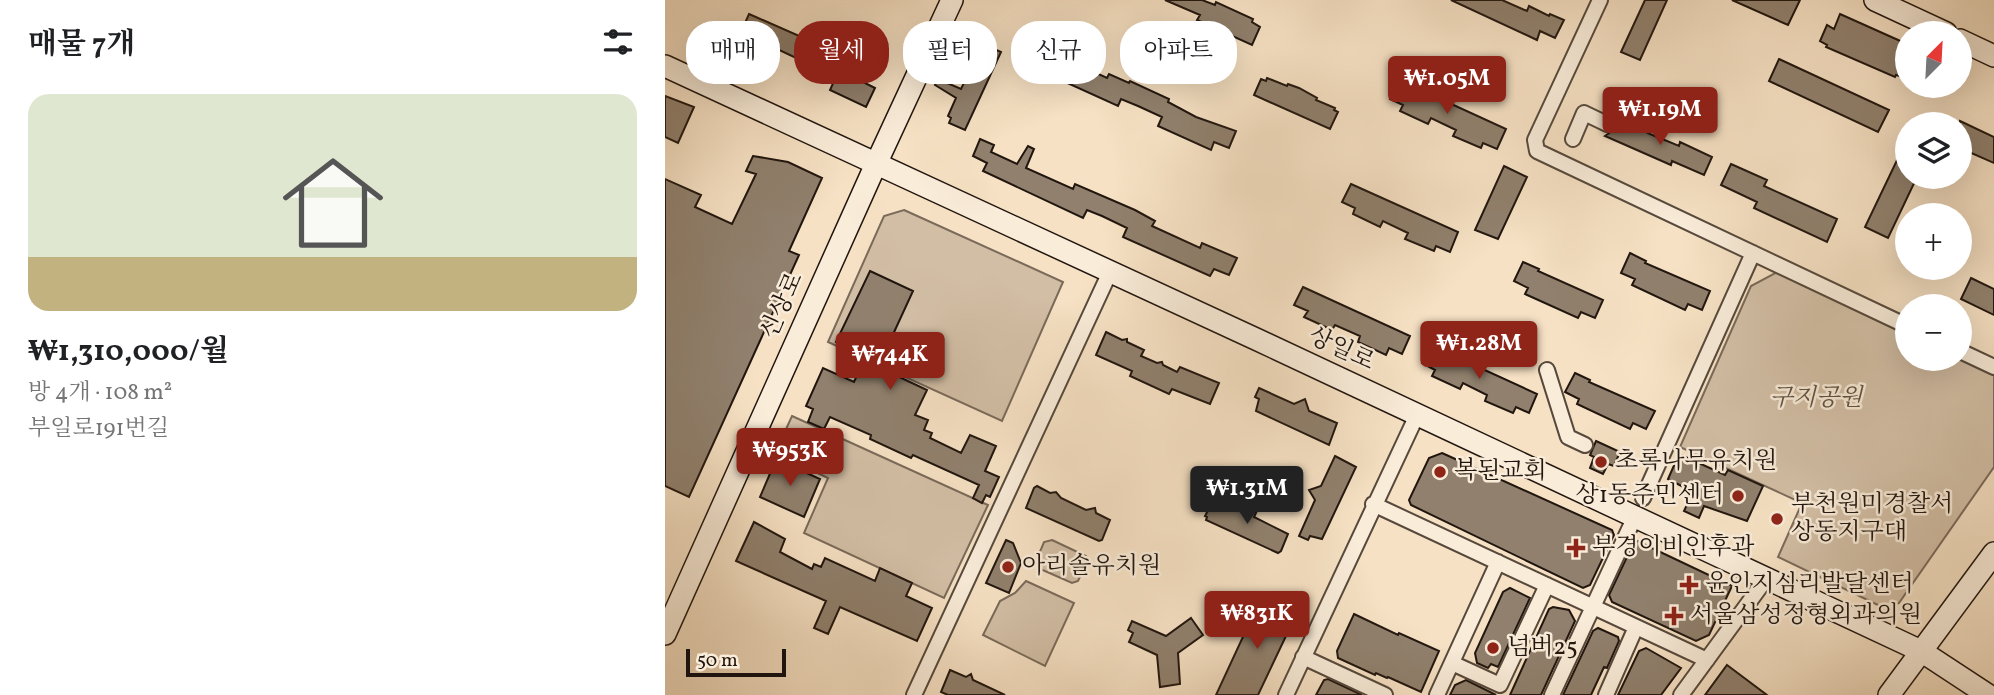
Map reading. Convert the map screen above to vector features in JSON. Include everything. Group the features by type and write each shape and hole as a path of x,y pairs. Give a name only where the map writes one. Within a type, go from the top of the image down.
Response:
{"street":[{"name":"신상로","path":"665,634 952,0"},
{"path":"1600,0 1535,140 1537,151 1895,320"},
{"path":"1875,0 1920,21"},
{"path":"1972,46 1994,56"},
{"name":"상일로","path":"665,66 1921,651 1988,695"},
{"path":"1573,139 1584,113 1607,124"},
{"path":"1643,498 1753,253"},
{"path":"914,695 1110,272"},
{"path":"1972,357 1994,367"},
{"path":"1546,370 1568,437 1585,445"},
{"path":"1286,695 1373,504 1417,415"},
{"path":"1373,504 1707,660"},
{"path":"1552,695 1631,525"},
{"path":"1889,695 1994,552"},
{"path":"1437,695 1498,562"},
{"path":"1681,695 1766,579"},
{"path":"1452,663 1500,685 1547,585"},
{"path":"1606,695 1636,627"},
{"path":"1303,657 1385,695"}],"green space":[{"path":"904,210 1063,282 1002,421 828,342 884,216"},
{"name":"구지공원","path":"1779,271 1895,326 1895,371 1972,371 1972,363 1994,373 1994,467 1899,603 1889,607 1880,606 1778,557 1802,503 1680,447 1751,286"},
{"path":"792,416 988,505 944,598 804,533 828,478 775,453"},
{"path":"1052,540 1086,556 1088,560 1078,581 1072,583 1038,568 1036,561 1044,542"},
{"path":"1026,581 1074,603 1045,666 983,635 1000,601 1015,593"}],"building":[{"path":"1165,0 1202,0 1215,5 1216,2 1253,19 1252,22 1260,27 1252,45 1237,38 1237,21 1199,21 1197,20 1200,15"},
{"path":"1451,0 1502,0 1527,11 1529,6 1564,20 1555,38 1540,31 1537,40"},
{"path":"1645,0 1667,0 1640,60 1621,52"},
{"path":"1732,0 1800,0 1788,25"},
{"path":"749,14 765,21 746,21"},
{"path":"1840,14 1895,39 1895,77 1826,47 1827,45 1820,41 1827,25 1834,29"},
{"path":"780,28 794,34 794,57 780,50"},
{"path":"1779,59 1889,110 1878,132 1769,81"},
{"path":"1109,74 1120,79 1120,84 1136,84 1169,99 1168,102 1196,117 1236,131 1229,148 1214,142 1211,150 1158,126 1162,117 1121,99 1118,106 1069,84 1106,84"},
{"path":"1267,78 1299,88 1317,98 1316,100 1335,108 1338,112 1330,129 1254,95 1261,79 1266,81"},
{"path":"1399,80 1506,129 1497,149 1483,143 1481,148 1453,136 1456,130 1431,118 1428,124 1400,111 1403,105 1390,99"},
{"path":"833,84 867,84 875,88 866,107 830,90"},
{"path":"950,84 961,89 963,84 986,84 965,130 949,123 951,118 948,116 956,98 935,85"},
{"path":"665,96 694,107 678,143 665,137"},
{"path":"1618,118 1650,134 1679,146 1680,142 1712,157 1704,175 1672,161 1671,165 1605,136 1615,129 1615,119"},
{"path":"1972,127 1994,137 1994,163 1972,153"},
{"path":"980,139 994,145 991,152 1017,164 1028,146 1034,149 1026,168 1073,189 1075,184 1135,210 1155,221 1152,226 1200,248 1202,243 1237,258 1229,275 1214,269 1210,276 1123,237 1127,228 1102,216 1087,210 1083,218 983,171 987,163 973,156"},
{"path":"753,156 788,162 822,178 789,251 799,255 689,497 665,486 665,179 701,195 695,207 732,224 756,174 746,171"},
{"path":"1731,164 1767,180 1764,186 1837,219 1827,242 1754,208 1757,202 1721,185"},
{"path":"1895,164 1895,189 1911,189 1905,203 1895,203 1895,223 1888,238 1865,227"},
{"path":"1504,166 1527,177 1498,239 1475,230"},
{"path":"1351,184 1458,232 1450,252 1436,246 1434,251 1405,239 1408,233 1383,221 1380,227 1353,214 1355,208 1342,202"},
{"path":"1630,253 1646,261 1645,263 1710,291 1702,310 1688,304 1685,310 1632,285 1635,279 1621,273"},
{"path":"1523,262 1603,300 1595,318 1581,312 1578,318 1525,294 1528,288 1514,281"},
{"path":"870,271 913,291 878,367 927,390 915,415 928,420 924,430 932,433 930,438 961,453 970,435 996,446 985,471 999,477 990,497 986,495 982,503 973,498 979,485 913,455 911,458 870,439 871,435 830,417 824,429 808,422 813,409 806,406 823,368 854,382 866,356 836,342"},
{"path":"1972,278 1994,289 1994,315 1972,304 1972,294 1963,294"},
{"path":"1303,287 1410,336 1402,354 1389,348 1386,355 1358,342 1360,336 1335,325 1332,330 1304,317 1308,311 1294,305"},
{"path":"1106,332 1122,340 1127,339 1127,342 1144,350 1141,356 1157,363 1162,362 1177,372 1180,367 1219,383 1210,404 1172,389 1169,394 1130,376 1132,371 1096,355"},
{"path":"1430,345 1537,394 1529,413 1516,407 1513,413 1485,401 1487,395 1463,383 1460,389 1432,376 1435,370 1422,363"},
{"path":"1575,373 1590,380 1589,382 1655,411 1646,429 1633,423 1630,429 1577,404 1579,399 1565,392"},
{"path":"1259,388 1294,404 1305,399 1309,411 1337,423 1329,445 1256,411 1259,399 1255,397"},
{"path":"1596,441 1620,452 1614,466 1608,464 1603,474 1590,468 1594,457 1590,455"},
{"path":"1442,453 1612,530 1614,535 1590,585 1583,588 1411,505 1409,500 1429,458"},
{"path":"1679,454 1725,475 1728,470 1763,486 1747,521 1704,506 1699,518 1684,511 1693,492 1668,479"},
{"path":"1335,456 1356,467 1322,539 1310,536 1308,540 1299,536 1315,500 1309,490 1321,486"},
{"path":"780,461 820,479 804,517 760,497 775,462"},
{"path":"1037,486 1050,493 1056,492 1061,498 1086,510 1095,508 1096,513 1110,520 1102,540 1026,508"},
{"path":"1214,499 1246,514 1262,500 1254,517 1288,534 1281,551 1278,553 1206,520 1205,516"},
{"path":"754,522 785,539 780,552 812,569 814,564 821,567 825,558 875,581 880,568 912,583 906,596 932,608 917,641 840,607 828,634 814,628 826,601 736,561"},
{"path":"1006,540 1013,543 1021,563 1009,593 986,583"},
{"path":"1635,540 1732,586 1709,635 1696,641 1612,602 1609,595"},
{"path":"1510,588 1530,598 1498,667 1491,664 1488,668 1477,663 1475,653 1503,592"},
{"path":"1260,600 1295,617 1258,695 1216,695"},
{"path":"1553,607 1569,610 1575,621 1541,695 1510,695 1549,609"},
{"path":"1354,614 1439,651 1421,692 1338,658 1337,651"},
{"path":"1191,618 1203,635 1178,653 1180,684 1160,687 1157,655 1129,642 1133,633 1128,630 1132,621 1166,636"},
{"path":"1598,628 1618,637 1619,641 1607,668 1604,667 1591,695 1563,695 1593,631"},
{"path":"1646,648 1681,668 1661,695 1618,695 1639,651"},
{"path":"1727,665 1767,695 1705,695"},
{"path":"950,670 966,677 971,674 973,680 1005,695 948,695 941,692"},
{"path":"1328,679 1362,695 1316,695 1324,680"},
{"path":"1466,680 1496,695 1450,695 1455,685"}],"place":[{"name":"초록나무유치원","path":"1601,462"},
{"name":"복된교회","path":"1440,472"},
{"name":"상1동주민센터","path":"1738,496"},
{"name":"부천원미경찰서 상동지구대","path":"1777,519"},
{"name":"부경이비인후과","path":"1576,548"},
{"name":"아리솔유치원","path":"1008,567"},
{"name":"윤인지심리발달센터","path":"1689,585"},
{"name":"서울삼성정형외과의원","path":"1674,616"},
{"name":"넘버25","path":"1493,648"}]}
